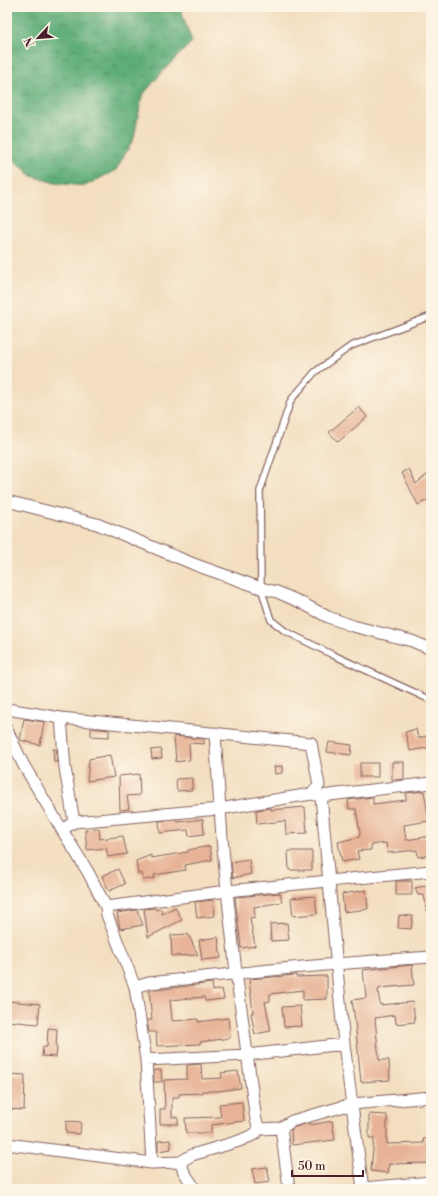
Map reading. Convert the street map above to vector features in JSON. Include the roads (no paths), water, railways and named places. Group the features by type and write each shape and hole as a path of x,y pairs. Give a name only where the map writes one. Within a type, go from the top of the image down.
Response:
{"street":[{"path":"7,501 97,524 196,565 261,588 277,592 328,617 353,626 412,641 431,649"},
{"path":"7,709 61,718 311,743 319,785 316,795 329,880 344,1044 363,1188 431,1182"},
{"path":"61,718 65,768 74,822"},
{"path":"7,730 23,764 88,872 106,907 106,915 135,987 146,1060 152,1163"},
{"path":"215,734 227,891 236,972 256,1120 259,1129"},
{"path":"62,830 74,822 220,809 316,795 431,782"},
{"path":"106,907 227,891 431,871"},
{"path":"135,987 148,982 236,972 337,963 431,957"},
{"path":"146,1060 247,1055 344,1044"},
{"path":"7,1144 152,1163 180,1162 192,1155 239,1141 255,1134 259,1129 281,1128 292,1121 352,1104 431,1097"},
{"path":"281,1128 289,1189"},
{"path":"180,1162 184,1172 195,1189"}],"lane":[{"path":"431,316 351,346 315,372 291,400 260,491 261,588 271,620 285,631 431,700"}]}
